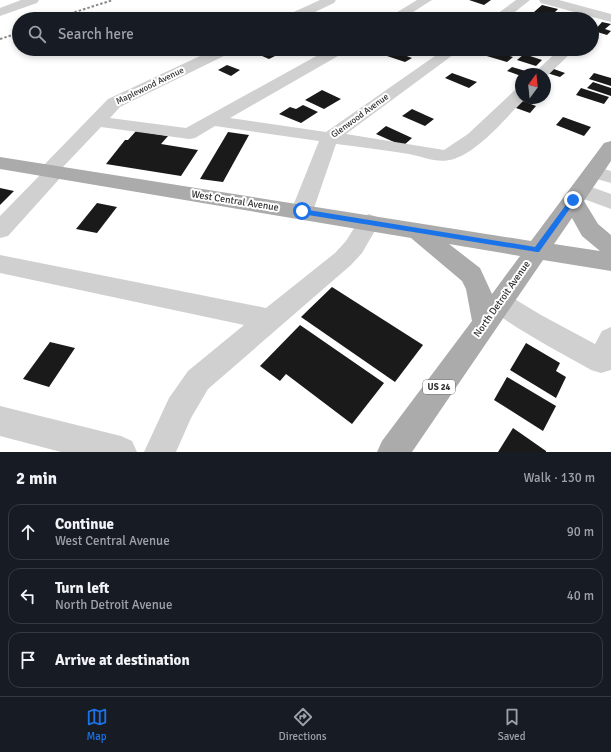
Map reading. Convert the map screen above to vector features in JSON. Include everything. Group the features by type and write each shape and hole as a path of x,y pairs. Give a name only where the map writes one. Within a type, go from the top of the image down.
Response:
{"main road":[{"name":"North Detroit Avenue","path":"393,452 576,195 602,175 611,147"},
{"name":"West Central Avenue","path":"0,163 611,262"},
{"path":"576,195 590,230 611,248"},
{"path":"417,230 471,275 492,313"}],"street":[{"path":"0,12 33,0"},
{"path":"305,12 330,0"},
{"path":"405,12 426,0"},
{"path":"507,12 524,0"},
{"path":"545,0 608,14"},
{"path":"599,21 608,14"},
{"name":"Maplewood Avenue","path":"0,230 108,108 118,101 211,56"},
{"path":"96,121 190,134 328,56"},
{"name":"Glenwood Avenue","path":"302,211 329,138 444,56"},
{"path":"547,68 560,56"},
{"path":"214,121 438,155 448,154 464,146 515,99"},
{"path":"576,195 611,202"},
{"path":"160,452 180,408 198,380 343,259 354,247 369,222"},
{"path":"0,264 270,320"},
{"path":"492,313 532,323 601,361 611,339"},
{"path":"0,421 120,452"}],"building":[{"path":"469,0 491,0 484,5"},
{"path":"542,5 558,9 555,12 534,12"},
{"path":"602,22 611,24 605,29 611,31 607,35 599,33 599,25"},
{"path":"262,56 275,56 269,59"},
{"path":"387,56 407,56 412,58 405,62"},
{"path":"487,56 513,57 507,62"},
{"path":"522,56 530,56 542,60 536,66 517,60"},
{"path":"227,65 240,70 231,76 218,70"},
{"path":"512,67 515,68 515,74 507,71"},
{"path":"551,68 565,73 560,77 551,74"},
{"path":"452,73 477,82 469,88 445,78"},
{"path":"594,73 611,78 611,86 589,79"},
{"path":"593,82 611,88 611,96 587,88"},
{"path":"581,88 609,97 604,104 576,95"},
{"path":"322,90 341,99 324,109 305,100"},
{"path":"520,104 531,104 536,106 530,113 516,108"},
{"path":"303,105 318,112 301,123 279,114 290,107 296,109"},
{"path":"412,109 434,119 425,126 402,116"},
{"path":"563,117 591,127 584,136 556,125"},
{"path":"386,126 412,138 403,146 376,134"},
{"path":"136,131 168,136 161,144 198,150 181,176 106,164 125,140 128,140"},
{"path":"228,132 249,135 223,182 200,179"},
{"path":"0,188 14,191 0,205"},
{"path":"97,203 117,207 97,233 76,229"},
{"path":"332,287 423,345 395,382 301,317"},
{"path":"300,325 384,383 352,424 286,374 280,381 260,366"},
{"path":"50,342 75,348 49,387 23,379"},
{"path":"526,343 560,363 556,371 566,377 556,398 510,370"},
{"path":"507,377 556,406 543,431 494,400"},
{"path":"513,428 546,451 546,452 498,452"}],"railway":[{"path":"75,12 113,0"},
{"path":"0,39 12,35"}],"route":[{"path":"302,211 537,250 573,200"}]}
